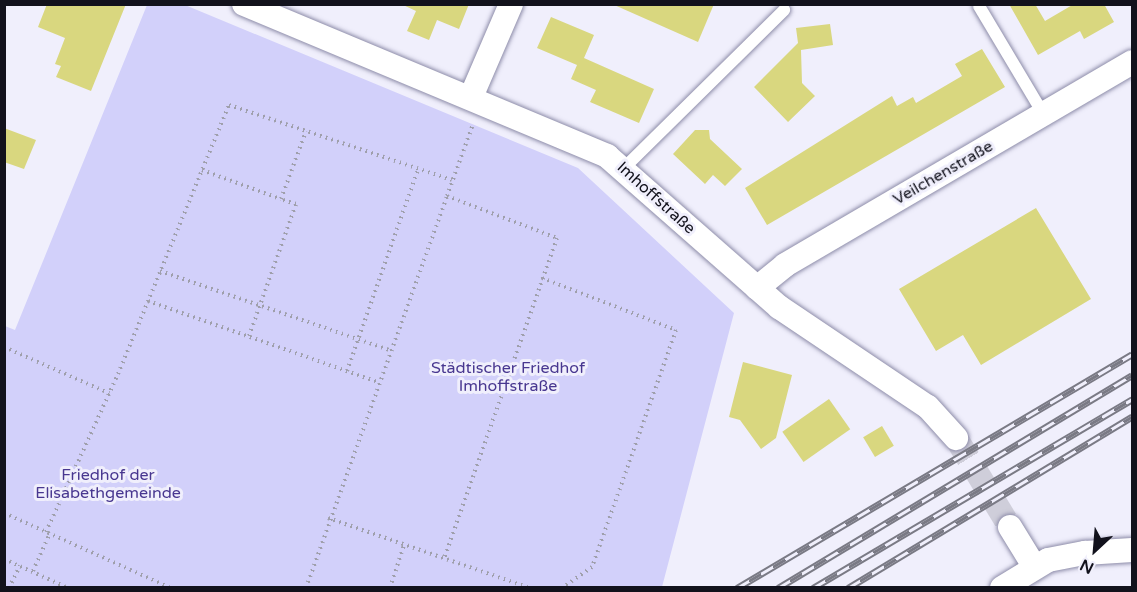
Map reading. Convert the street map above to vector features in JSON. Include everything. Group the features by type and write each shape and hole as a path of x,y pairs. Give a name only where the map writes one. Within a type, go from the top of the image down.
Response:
{"street":[{"name":"Imhoffstraße","path":"244,4 590,146 624,168 756,288 928,407 956,438"},
{"path":"476,99 511,4"},
{"name":"Veilchenstraße","path":"756,288 785,265 1132,62"},
{"path":"1010,527 1034,566"},
{"path":"1002,588 1034,566 1085,553 1132,550"}],"lane":[{"path":"980,6 1044,115"},
{"path":"624,168 784,10"}],"path":[{"path":"306,588 328,518 447,196 476,99"},
{"path":"33,571 229,105 452,180"},
{"path":"281,199 306,131"},
{"path":"347,371 418,169"},
{"path":"202,170 296,204 249,336"},
{"path":"444,558 557,238 447,196"},
{"path":"160,271 390,351"},
{"path":"542,278 676,330 592,567 562,588"},
{"path":"148,301 378,382"},
{"path":"4,347 109,393"},
{"path":"4,513 171,588"},
{"path":"328,518 530,588"},
{"path":"390,588 404,545"},
{"path":"4,559 68,588"},
{"path":"9,588 20,565"}],"green space":[{"name":"Städtischer Friedhof Imhoffstraße","path":"147,5 185,5 578,168 734,313 662,587 5,587 5,326 15,330"}],"building":[{"path":"47,4 126,4 91,91 56,77 61,66 55,64 65,38 38,27"},
{"path":"401,4 469,4 459,29 437,20 429,40 407,31 416,11"},
{"path":"612,4 714,4 698,42"},
{"path":"1009,4 1035,4 1045,21 1074,4 1104,4 1114,22 1084,39 1080,31 1038,55"},
{"path":"551,17 594,35 584,58 654,89 639,123 590,102 596,90 571,79 577,65 537,48"},
{"path":"830,24 833,45 801,50 802,83 815,96 788,122 754,87 798,43 796,28"},
{"path":"982,49 1005,87 767,225 745,188 892,96 897,106 913,97 916,103 962,76 955,64"},
{"path":"4,128 36,140 24,169 4,162"},
{"path":"695,130 709,130 710,139 742,169 725,186 713,175 705,184 673,154"},
{"path":"1036,208 1091,299 981,365 963,335 936,351 899,289"},
{"path":"743,362 792,375 776,438 761,449 740,420 729,417"},
{"path":"829,399 850,429 804,462 782,432"},
{"path":"882,426 894,446 875,457 863,437"}],"tunnel":[{"path":"956,438 1010,527"}],"railway":[{"path":"737,588 1132,354"},
{"path":"778,588 1132,375"},
{"path":"813,588 1132,399"},
{"path":"848,588 1132,417"}],"park label":[{"name":"Friedhof der Elisabethgemeinde","path":"108,484"}]}
